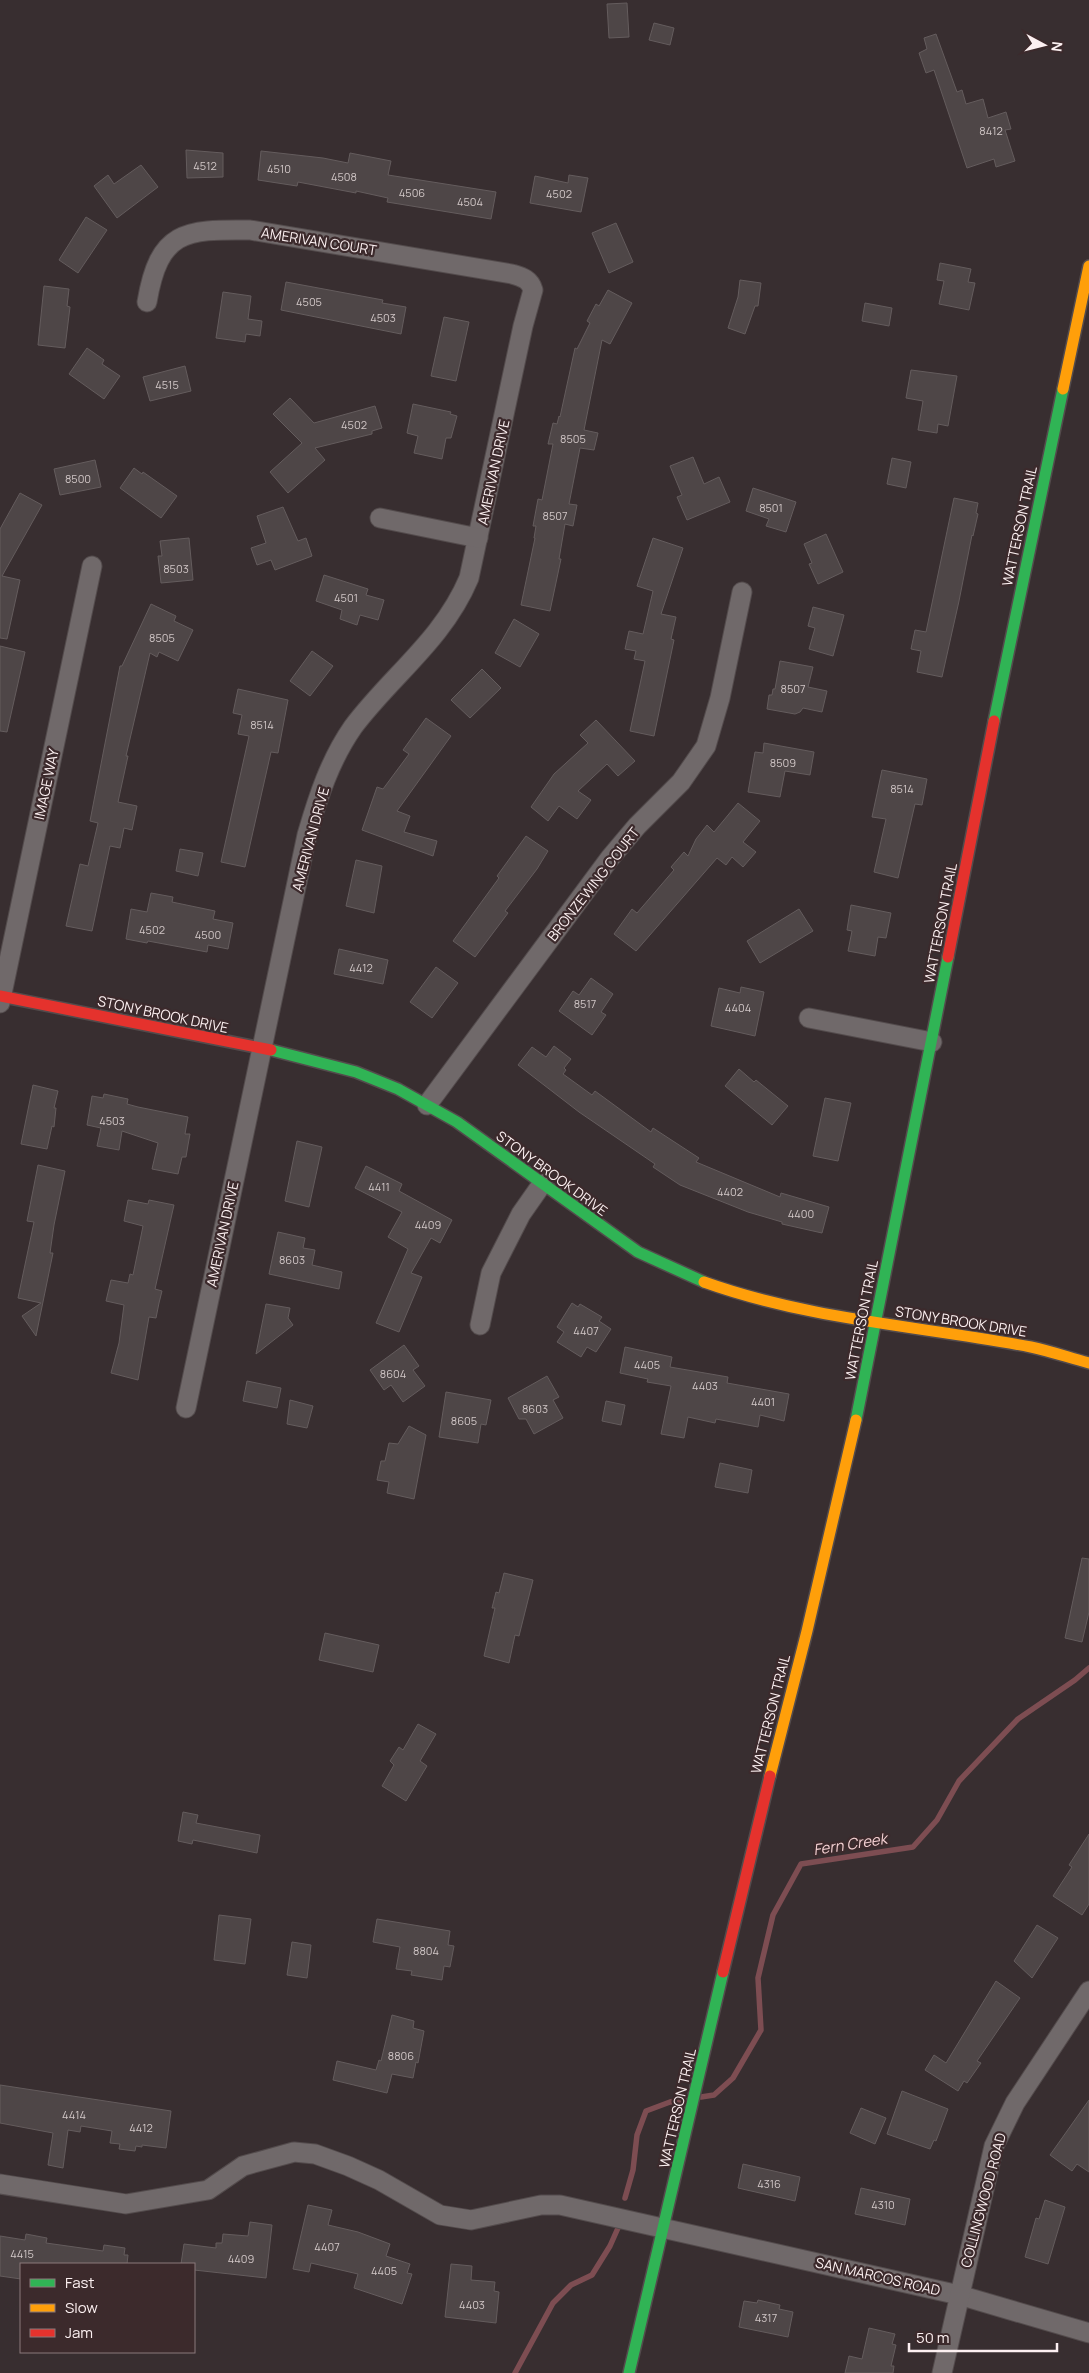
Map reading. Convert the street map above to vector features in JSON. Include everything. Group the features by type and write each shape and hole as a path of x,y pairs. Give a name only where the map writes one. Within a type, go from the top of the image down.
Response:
{"main road":[{"name":"WATTERSON TRAIL","path":"629,2373 777,1745 845,1474 1002,681 1081,347 1089,266"},
{"name":"STONY BROOK DRIVE","path":"0,998 285,1053 356,1072 398,1089 457,1122 638,1252 670,1270 718,1289 876,1324 1032,1347 1089,1363"}],"street":[{"name":"AMERIVAN COURT","path":"147,302 152,274 168,246 184,235 211,229 250,230 324,241 512,274 526,279 531,284"},
{"name":"AMERIVAN DRIVE","path":"186,1408 308,835 330,766 352,728 436,635 462,596 469,578 523,326 532,298 531,284"},
{"path":"380,518 478,538"},
{"name":"IMAGE WAY","path":"0,998 92,566"},
{"name":"BRONZEWING COURT","path":"427,1105 610,858 637,826 681,782 698,760 712,730 742,592"},
{"path":"809,1018 932,1042"},
{"path":"480,1325 491,1273 521,1214 542,1184"},
{"name":"COLLINGWOOD ROAD","path":"942,2373 994,2146 1004,2122 1089,1991"},
{"name":"SAN MARCOS ROAD","path":"0,2184 126,2204 208,2190 243,2166 294,2152 315,2154 379,2180 440,2215 471,2220 541,2205 560,2205 959,2294 1089,2333"}],"building":[{"path":"627,3 629,37 609,38 607,4"},
{"path":"654,23 674,28 670,45 649,40"},
{"path":"936,34 957,92 962,90 966,104 983,99 988,118 1006,112 1011,129 1005,130 1015,161 996,167 994,159 967,168 934,70 926,73 919,53 927,49 924,38"},
{"path":"186,150 223,153 223,177 187,178"},
{"path":"261,151 323,158 348,163 350,153 391,161 388,175 496,192 491,219 387,202 388,198 356,191 356,193 298,182 297,186 258,180"},
{"path":"141,165 158,187 117,218 94,186 108,175 114,184"},
{"path":"569,175 588,178 581,212 530,203 535,176 568,183"},
{"path":"86,217 107,230 78,273 59,260"},
{"path":"616,223 633,262 609,273 592,233"},
{"path":"940,263 971,269 968,282 975,283 969,310 939,304 944,281 937,280"},
{"path":"740,280 761,283 758,306 755,306 745,334 728,328 738,297"},
{"path":"286,282 383,300 382,303 406,307 401,334 281,310"},
{"path":"44,286 69,289 67,306 70,307 65,348 38,345"},
{"path":"608,290 632,303 610,344 602,340 584,430 598,433 594,450 580,448 569,504 577,505 573,526 565,524 559,559 561,559 550,611 521,605 535,538 536,526 533,526 538,499 542,500 553,444 548,444 553,423 557,424 560,417 575,348 577,349 590,323 587,321 596,304 599,306"},
{"path":"223,292 251,296 248,319 262,321 260,336 246,334 245,342 216,338"},
{"path":"865,303 892,308 889,326 862,321"},
{"path":"444,317 469,322 456,381 431,376"},
{"path":"87,348 104,360 102,364 120,376 104,399 69,374"},
{"path":"185,366 191,391 150,401 143,377"},
{"path":"911,370 957,376 948,426 938,424 937,433 918,430 923,401 906,398"},
{"path":"290,398 314,423 375,406 382,428 372,431 372,434 315,448 325,460 288,493 270,472 302,443 273,414"},
{"path":"413,404 451,412 450,414 457,416 451,438 446,438 442,459 414,453 418,436 407,433"},
{"path":"693,457 704,484 719,477 730,502 687,520 677,497 682,495 670,466"},
{"path":"892,458 911,462 906,488 887,484"},
{"path":"95,460 101,487 60,495 54,469"},
{"path":"134,468 142,474 143,472 177,496 161,518 120,488"},
{"path":"753,488 796,502 786,532 766,526 769,519 746,511"},
{"path":"20,493 42,505 2,576 20,580 7,639 0,638 0,529"},
{"path":"954,498 978,503 976,513 978,514 942,677 917,672 921,651 911,649 915,630 926,632"},
{"path":"283,507 298,541 306,538 312,556 275,570 271,560 257,565 251,548 266,543 257,516"},
{"path":"826,534 843,572 818,584 809,564 812,563 804,544"},
{"path":"189,538 193,580 161,583 158,556 162,556 160,541"},
{"path":"653,538 683,548 661,614 676,617 671,639 674,640 654,736 630,731 645,661 634,659 636,651 625,649 629,631 643,634 653,591 637,586"},
{"path":"324,575 368,589 366,595 384,600 378,620 360,615 357,625 340,619 342,610 316,601"},
{"path":"151,604 176,616 174,621 193,630 178,661 159,652 157,657 150,653 126,756 128,756 118,802 137,806 132,830 124,828 120,848 110,846 92,931 66,926 80,864 88,866 98,823 90,821 120,666 122,666"},
{"path":"813,607 844,615 833,656 809,649 815,628 808,626"},
{"path":"514,619 539,634 520,667 495,653"},
{"path":"0,646 25,652 7,732 0,731"},
{"path":"312,651 333,666 310,696 290,681"},
{"path":"780,661 813,667 808,687 827,691 822,712 803,708 795,714 767,709 769,695 772,695 773,689 775,689"},
{"path":"482,669 501,688 470,718 451,700"},
{"path":"238,689 288,700 278,753 271,752 245,867 221,862 249,736 238,734 242,715 233,713"},
{"path":"426,718 451,736 397,811 410,816 404,832 437,841 433,856 362,830 377,787 383,789 409,754 403,750"},
{"path":"596,720 635,761 618,776 607,764 578,791 591,800 577,819 559,806 548,821 531,807 554,774 588,743 580,735"},
{"path":"764,743 814,752 810,775 785,771 780,797 748,792 755,752 763,753"},
{"path":"882,770 927,779 922,805 915,804 898,878 874,872 886,819 872,817"},
{"path":"738,803 760,821 743,842 756,852 743,867 732,857 726,865 717,858 636,951 614,934 632,909 637,913 674,870 671,867 684,852 688,856 696,839 707,825 714,832"},
{"path":"526,836 548,851 537,869 505,911 508,913 475,957 453,941 499,878 497,876"},
{"path":"180,849 203,853 198,876 176,871"},
{"path":"356,860 382,866 374,913 346,906"},
{"path":"151,893 173,897 172,902 215,911 213,919 233,923 228,949 208,945 207,952 148,941 147,943 126,939 131,909 147,912"},
{"path":"851,905 891,913 886,938 878,937 875,956 848,951 852,931 847,930"},
{"path":"799,909 813,931 760,963 747,941"},
{"path":"339,949 388,960 383,984 334,974"},
{"path":"436,967 458,983 432,1018 410,1002"},
{"path":"591,978 613,994 601,1012 606,1015 592,1035 559,1011 573,991 579,995"},
{"path":"741,987 764,992 755,1036 711,1026 719,988 740,993"},
{"path":"554,1046 571,1059 564,1068 566,1070 563,1074 592,1095 595,1091 651,1132 653,1128 699,1158 696,1162 780,1197 781,1193 829,1207 822,1233 782,1224 782,1222 748,1212 680,1185 653,1167 655,1164 579,1112 518,1065 532,1047 546,1057"},
{"path":"739,1069 788,1106 772,1125 725,1086"},
{"path":"33,1085 58,1091 54,1108 56,1108 54,1127 52,1126 47,1149 21,1144"},
{"path":"104,1094 128,1099 127,1104 188,1117 185,1134 190,1134 186,1157 182,1157 178,1174 152,1169 158,1143 122,1131 119,1150 97,1146 101,1128 87,1125 92,1096 103,1098"},
{"path":"825,1098 851,1103 838,1161 813,1156"},
{"path":"297,1141 322,1147 309,1207 285,1201"},
{"path":"38,1165 65,1171 54,1225 50,1253 53,1253 36,1336 22,1316 41,1303 18,1298 34,1222 27,1221"},
{"path":"366,1166 402,1184 399,1191 452,1220 440,1243 431,1238 411,1273 422,1277 399,1332 376,1323 408,1249 388,1237 402,1212 355,1188"},
{"path":"128,1200 148,1204 149,1200 174,1205 155,1289 162,1291 156,1318 149,1317 138,1380 111,1373 119,1343 124,1305 106,1301 111,1280 128,1283 130,1274 133,1275 143,1226 124,1221"},
{"path":"278,1232 305,1238 303,1248 315,1250 312,1265 342,1272 339,1289 269,1274"},
{"path":"572,1303 578,1307 580,1304 602,1317 599,1321 611,1329 596,1352 587,1347 581,1357 557,1342 564,1332 557,1327"},
{"path":"266,1304 290,1308 288,1318 293,1325 256,1354"},
{"path":"404,1345 419,1366 413,1370 425,1386 403,1402 391,1385 384,1390 370,1370"},
{"path":"625,1347 672,1357 670,1367 728,1377 727,1383 789,1394 784,1421 760,1415 758,1427 716,1419 715,1423 688,1417 684,1438 661,1434 671,1386 647,1382 648,1379 620,1373"},
{"path":"547,1376 559,1397 553,1400 563,1418 534,1434 526,1419 519,1419 508,1398"},
{"path":"247,1381 281,1388 277,1408 243,1401"},
{"path":"446,1392 491,1400 486,1425 481,1424 478,1443 439,1437"},
{"path":"290,1400 313,1406 307,1428 287,1424"},
{"path":"606,1401 625,1405 621,1425 602,1421"},
{"path":"409,1426 426,1435 414,1499 387,1493 389,1482 377,1480 381,1461 385,1461 389,1443 398,1444"},
{"path":"720,1463 752,1470 748,1493 715,1487"},
{"path":"1082,1558 1089,1559 1089,1612 1082,1642 1065,1638"},
{"path":"504,1573 533,1580 519,1636 515,1635 509,1663 484,1656 495,1608 492,1608 496,1592 499,1593"},
{"path":"325,1633 379,1645 373,1672 319,1660"},
{"path":"418,1724 436,1734 420,1761 427,1766 406,1801 382,1786 394,1765 390,1761 399,1747 403,1750"},
{"path":"183,1812 198,1815 196,1823 260,1835 257,1853 193,1840 192,1844 178,1841"},
{"path":"1089,1834 1089,1904 1082,1915 1053,1896 1072,1867 1069,1865"},
{"path":"219,1915 251,1919 245,1964 214,1960"},
{"path":"377,1919 450,1931 448,1945 454,1946 450,1967 444,1966 442,1980 411,1975 412,1971 396,1969 400,1947 373,1942"},
{"path":"1037,1925 1058,1938 1032,1978 1014,1961"},
{"path":"292,1942 311,1945 307,1978 287,1975"},
{"path":"996,1981 1020,1998 977,2061 981,2063 967,2083 964,2081 958,2091 925,2070 934,2055 946,2063"},
{"path":"392,2015 414,2021 413,2028 424,2031 413,2078 392,2074 387,2093 333,2080 337,2061 376,2070 379,2060 381,2061"},
{"path":"0,2085 171,2111 166,2148 142,2145 142,2147 136,2146 135,2151 119,2149 120,2144 110,2143 112,2131 81,2126 80,2132 68,2130 63,2168 48,2165 53,2133 0,2123"},
{"path":"902,2091 948,2109 936,2141 934,2140 930,2149 887,2134"},
{"path":"1089,2100 1089,2172 1077,2164 1072,2171 1050,2155"},
{"path":"861,2108 886,2118 875,2144 850,2133"},
{"path":"743,2164 800,2177 795,2201 738,2188"},
{"path":"861,2188 910,2199 905,2225 855,2214"},
{"path":"1045,2200 1065,2207 1048,2264 1025,2257 1036,2218 1039,2219"},
{"path":"308,2205 332,2210 328,2225 358,2232 390,2244 386,2256 410,2264 407,2273 412,2274 402,2304 354,2288 358,2274 311,2263 309,2272 293,2269"},
{"path":"250,2222 272,2225 266,2278 195,2270 195,2263 181,2263 184,2244 216,2248 216,2243 222,2243 223,2234 248,2236"},
{"path":"26,2234 47,2238 46,2243 103,2251 104,2245 125,2248 124,2255 128,2255 127,2263 20,2263 20,2279 0,2276 0,2236 25,2240"},
{"path":"451,2264 472,2266 471,2280 495,2282 494,2291 499,2292 496,2323 445,2317"},
{"path":"758,2300 780,2305 779,2309 793,2312 788,2337 739,2327 744,2301 757,2303"},
{"path":"869,2328 895,2334 892,2344 896,2345 891,2366 894,2366 893,2373 845,2373 849,2356 862,2359"}],"waterway":[{"name":"Fern Creek","path":"701,2097 714,2095 733,2078 761,2030 758,1978 773,1915 801,1864 913,1847 937,1820 959,1781 1018,1719 1075,1680 1089,1668"},
{"name":"Fern Creek","path":"625,2198 633,2170 637,2135 646,2111 670,2102 687,2099"},
{"name":"Fern Creek","path":"515,2373 553,2303 571,2285 592,2275 610,2246 618,2228"}],"traffic: fast":[{"path":"994,721 1063,389"},
{"path":"856,1420 948,957"},
{"path":"271,1050 356,1072 398,1089 457,1122 638,1252 704,1282"},
{"path":"629,2373 723,1972"}],"traffic: slow":[{"path":"1063,389 1089,266"},
{"path":"704,1282 744,1295 825,1314 1031,1347 1089,1363"},
{"path":"770,1776 807,1631 856,1420"}],"traffic: jam":[{"path":"948,957 994,721"},
{"path":"0,996 271,1050"},
{"path":"723,1972 770,1776"}]}
